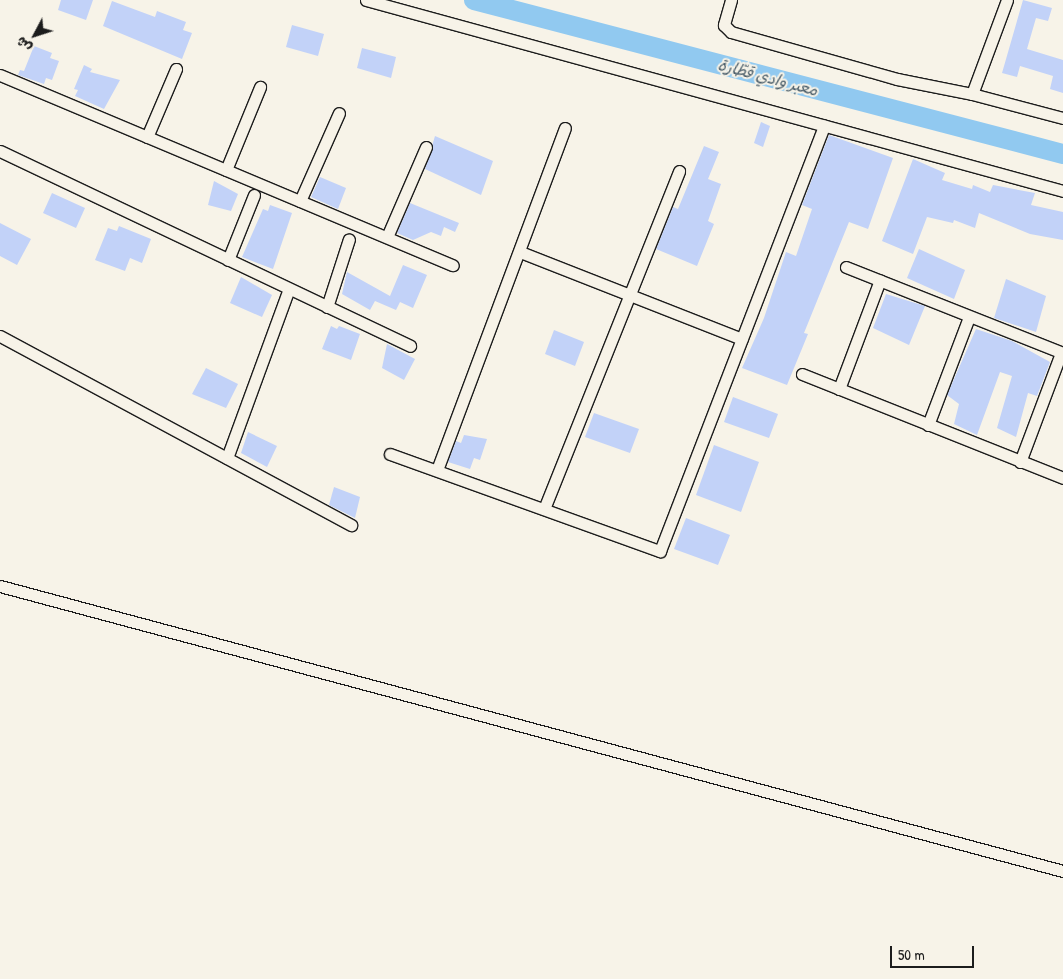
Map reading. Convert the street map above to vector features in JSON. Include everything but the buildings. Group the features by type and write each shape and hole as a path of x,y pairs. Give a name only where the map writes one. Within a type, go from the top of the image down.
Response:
{"street":[{"path":"366,0 1063,191"},
{"path":"731,0 724,25 731,32 898,79 972,94 1063,118"},
{"path":"972,94 1007,0"},
{"path":"147,136 176,69"},
{"path":"0,74 454,265"},
{"path":"226,170 260,87"},
{"path":"300,200 339,113"},
{"path":"390,454 660,551 824,126"},
{"path":"437,470 565,128"},
{"path":"387,237 426,147"},
{"path":"0,152 410,346"},
{"path":"544,509 679,171"},
{"path":"228,260 254,195"},
{"path":"326,306 349,239"},
{"path":"520,252 742,339"},
{"path":"846,267 1062,353 1020,462"},
{"path":"839,389 880,280"},
{"path":"227,458 289,289"},
{"path":"928,425 969,317"},
{"path":"0,336 351,525"},
{"path":"802,374 1063,478"},
{"path":"0,586 1063,871"}],"waterway":[{"name":"معبر وادي قطّارة","path":"474,0 1063,154"}]}
